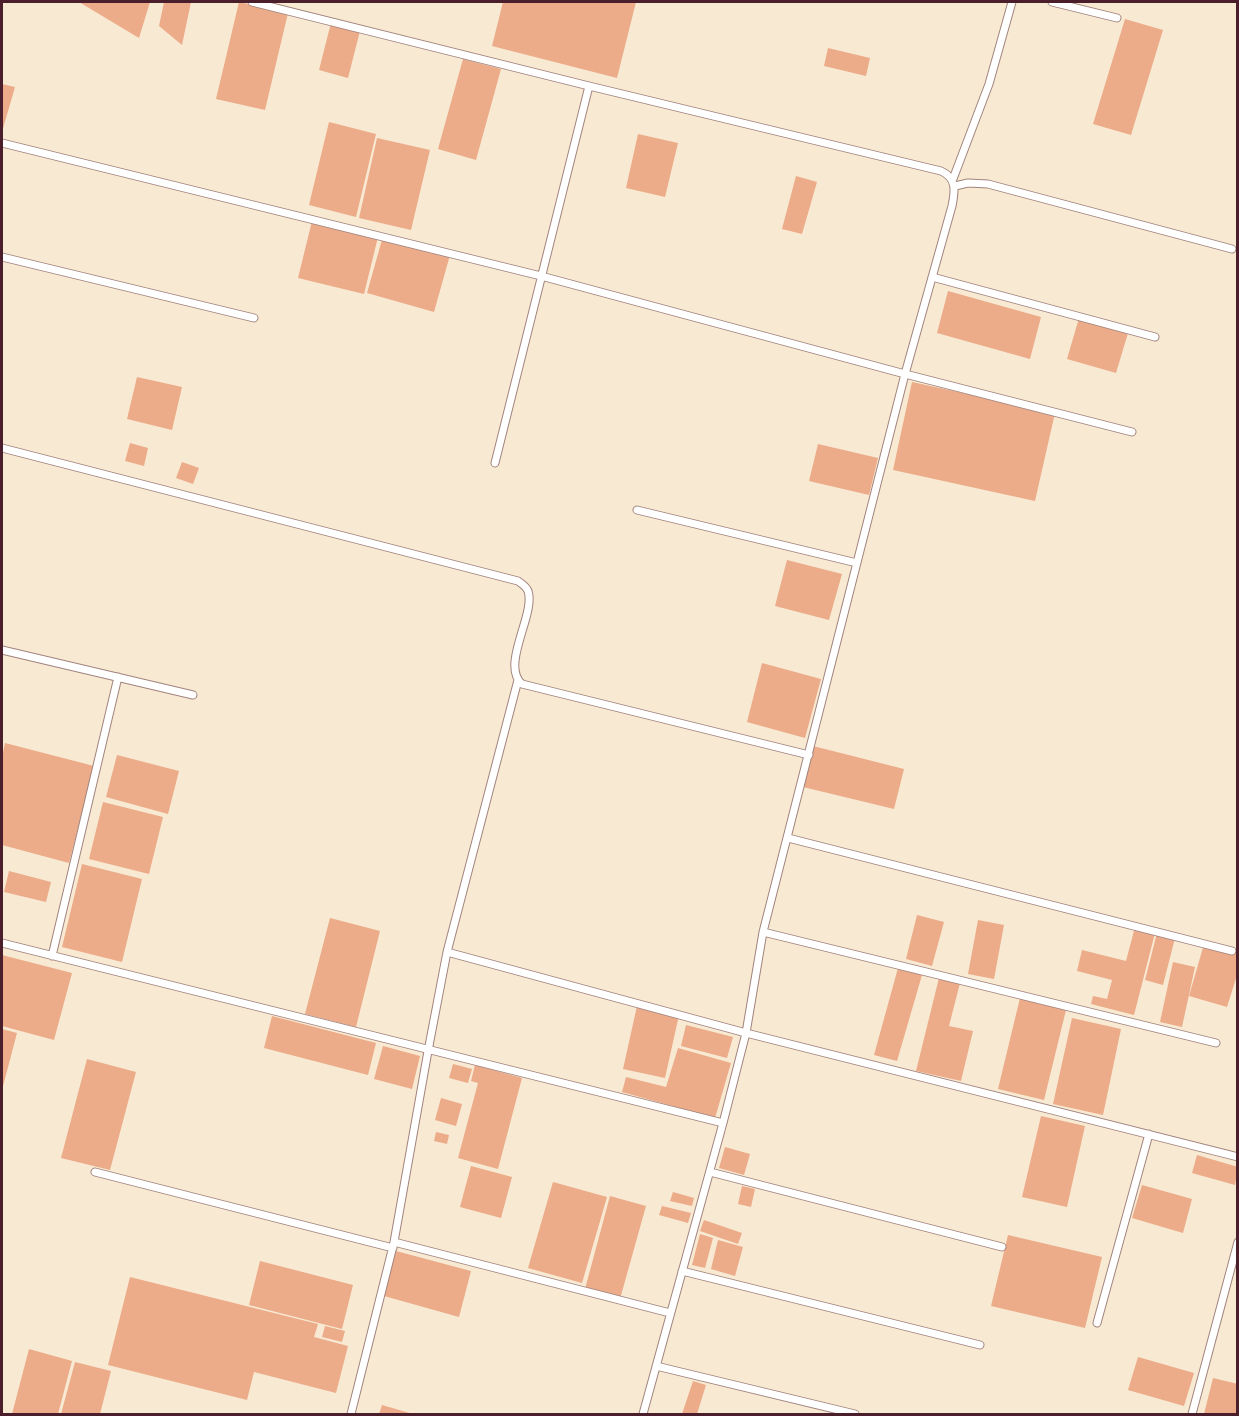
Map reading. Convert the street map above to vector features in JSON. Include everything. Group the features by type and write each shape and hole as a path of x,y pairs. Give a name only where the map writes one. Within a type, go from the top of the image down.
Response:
{"lane":[{"path":"252,2 941,171 954,183 988,184 1232,249"},
{"path":"643,1414 746,1033 763,932 905,374 952,206 954,183 989,84 1012,2"},
{"path":"1052,2 1117,18"},
{"path":"495,463 589,86"},
{"path":"2,143 541,276 905,374 1132,432"},
{"path":"2,256 254,318"},
{"path":"932,277 1155,337"},
{"path":"2,448 518,581 525,586 529,598 514,665 518,680 447,952 394,1245 351,1414"},
{"path":"637,510 857,563"},
{"path":"2,650 193,695"},
{"path":"52,956 118,677"},
{"path":"518,680 530,687 809,755"},
{"path":"788,838 1232,951"},
{"path":"763,932 1216,1043"},
{"path":"2,943 723,1123"},
{"path":"447,952 746,1033 1238,1157"},
{"path":"1097,1323 1149,1134"},
{"path":"95,1172 670,1313"},
{"path":"710,1172 1002,1248"},
{"path":"1192,1414 1238,1242"},
{"path":"682,1271 980,1345"},
{"path":"656,1366 855,1414"}],"building":[{"path":"79,2 150,2 139,38"},
{"path":"164,2 191,2 182,45 159,26"},
{"path":"239,2 288,13 265,110 216,99"},
{"path":"503,2 636,2 617,78 492,46"},
{"path":"332,19 361,27 348,78 319,70"},
{"path":"1125,19 1163,30 1131,135 1093,124"},
{"path":"828,48 870,58 866,76 824,66"},
{"path":"463,59 501,69 476,160 438,149"},
{"path":"2,84 15,87 2,132"},
{"path":"329,122 376,134 356,217 309,205"},
{"path":"638,134 678,143 665,197 626,188"},
{"path":"377,138 430,150 411,230 359,218"},
{"path":"796,176 817,182 802,234 782,229"},
{"path":"312,221 378,237 364,294 298,278"},
{"path":"383,236 450,255 434,312 367,293"},
{"path":"948,291 1041,317 1030,359 937,333"},
{"path":"1079,318 1128,333 1116,373 1067,359"},
{"path":"137,377 182,387 172,430 127,419"},
{"path":"912,382 1055,413 1035,501 893,470"},
{"path":"130,443 148,448 144,466 125,461"},
{"path":"818,444 878,458 869,495 809,481"},
{"path":"182,462 199,468 193,484 176,478"},
{"path":"787,560 842,574 829,620 775,606"},
{"path":"762,663 821,679 805,738 747,722"},
{"path":"5,743 94,766 69,863 2,845 2,757"},
{"path":"813,746 904,769 894,809 803,787"},
{"path":"117,755 179,771 168,814 106,797"},
{"path":"103,802 163,817 149,874 89,859"},
{"path":"82,864 142,879 122,962 62,947"},
{"path":"9,871 51,882 46,902 4,892"},
{"path":"917,915 944,922 932,966 906,959"},
{"path":"330,918 380,931 356,1027 305,1014"},
{"path":"978,920 1004,925 994,979 968,974"},
{"path":"1135,927 1155,933 1134,1015 1091,1004 1093,996 1107,999 1112,980 1077,971 1082,950 1126,961"},
{"path":"1157,933 1175,938 1163,985 1145,980"},
{"path":"1204,944 1238,954 1238,972 1227,1007 1189,996"},
{"path":"2,955 72,973 54,1040 2,1026"},
{"path":"1173,962 1195,967 1182,1027 1160,1022"},
{"path":"898,968 922,975 897,1061 874,1055"},
{"path":"939,978 960,983 949,1026 973,1031 961,1081 916,1071"},
{"path":"1020,998 1066,1010 1044,1100 998,1089"},
{"path":"637,1006 679,1015 665,1078 623,1069"},
{"path":"272,1016 376,1043 368,1075 264,1048"},
{"path":"1072,1018 1121,1029 1103,1115 1053,1104"},
{"path":"686,1025 733,1037 727,1058 681,1046"},
{"path":"2,1029 17,1033 2,1090"},
{"path":"383,1046 420,1056 412,1089 374,1079"},
{"path":"678,1048 731,1063 715,1118 622,1092 626,1077 666,1087"},
{"path":"87,1059 136,1072 110,1170 61,1158"},
{"path":"453,1064 472,1069 468,1083 449,1078"},
{"path":"475,1065 522,1078 498,1169 458,1158 478,1083 471,1081"},
{"path":"441,1098 462,1104 456,1126 435,1120"},
{"path":"1041,1116 1085,1126 1067,1207 1022,1197"},
{"path":"436,1132 449,1135 447,1144 434,1141"},
{"path":"725,1147 750,1154 744,1175 719,1168"},
{"path":"1197,1155 1238,1167 1235,1185 1192,1173"},
{"path":"471,1166 512,1177 501,1218 460,1207"},
{"path":"553,1182 607,1197 582,1283 528,1268"},
{"path":"1142,1185 1192,1199 1183,1233 1132,1218"},
{"path":"742,1186 755,1189 751,1207 738,1204"},
{"path":"673,1192 694,1198 692,1206 670,1201"},
{"path":"610,1196 646,1206 620,1299 585,1289"},
{"path":"662,1206 691,1213 688,1223 659,1215"},
{"path":"704,1220 742,1233 738,1244 700,1231"},
{"path":"700,1234 713,1238 705,1268 692,1265"},
{"path":"1008,1235 1102,1257 1085,1328 991,1306"},
{"path":"718,1240 743,1247 735,1276 711,1269"},
{"path":"396,1251 471,1271 459,1317 384,1296"},
{"path":"260,1261 353,1285 342,1329 249,1305"},
{"path":"130,1277 318,1324 314,1337 348,1346 336,1393 254,1372 247,1400 108,1365"},
{"path":"325,1326 345,1331 342,1342 322,1337"},
{"path":"29,1349 72,1361 58,1414 12,1414"},
{"path":"1138,1357 1194,1373 1184,1406 1128,1390"},
{"path":"75,1362 111,1371 100,1414 61,1414"},
{"path":"1213,1378 1238,1384 1238,1414 1204,1414"},
{"path":"693,1381 706,1385 697,1414 682,1414"},
{"path":"382,1405 413,1414 379,1414"}]}
